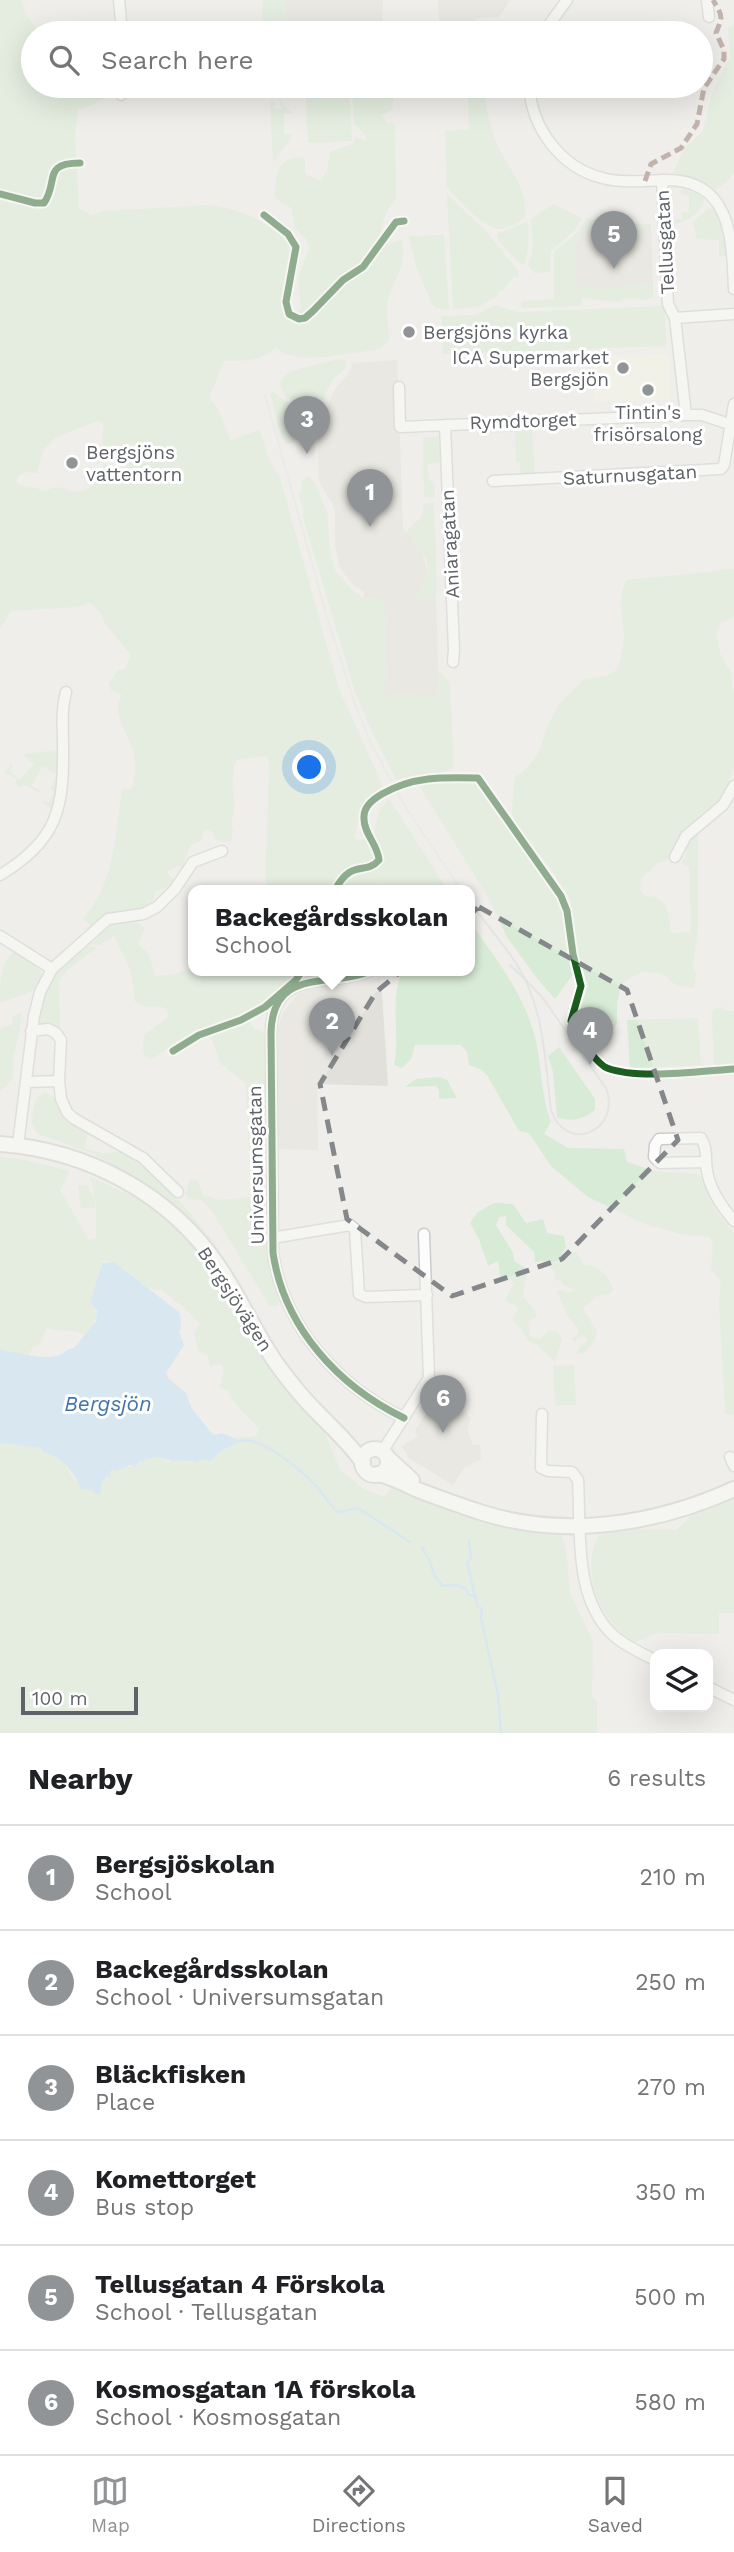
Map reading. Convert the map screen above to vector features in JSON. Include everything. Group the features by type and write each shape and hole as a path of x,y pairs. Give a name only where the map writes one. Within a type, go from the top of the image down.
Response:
{"street":[{"path":"119,0 121,21"},
{"path":"552,21 567,0"},
{"path":"706,0 709,16"},
{"name":"Tellusgatan","path":"531,98 533,110 544,134 555,149 570,162 602,178 624,181 685,180 704,188 721,208 730,229 734,289"},
{"name":"Tellusgatan","path":"662,180 668,304 675,318"},
{"path":"686,415 675,318 734,314"},
{"name":"Rymdtorget","path":"399,387 400,427 686,415 702,415 729,424"},
{"name":"Saturnusgatan","path":"493,481 716,470 724,465 734,404"},
{"name":"Aniaragatan","path":"445,425 453,662"},
{"path":"0,875 34,851 51,828 64,782 62,707 66,692"},
{"path":"675,857 686,836 723,805 734,786"},
{"path":"19,1145 31,1031 40,992 52,969 108,919 143,914 157,907 166,900 194,862 222,851"},
{"path":"0,936 52,969"},
{"name":"Universumsgatan","path":"343,976 299,985 286,995 273,1015 272,1238 276,1272 287,1306 307,1338 348,1380 404,1418"},
{"path":"31,1031 48,1029 56,1033 61,1040 59,1081 61,1099 67,1112 143,1158 178,1192"},
{"path":"26,1082 59,1081"},
{"path":"706,1162 660,1163 654,1157 655,1145 659,1139 701,1138 705,1144 708,1178 719,1202 734,1221"},
{"name":"Bergsjövägen","path":"0,1144 60,1153 94,1165 134,1186 169,1211 207,1250 288,1378 311,1407 339,1433 367,1471 486,1514 517,1521 581,1523 662,1515 698,1505 734,1487"},
{"path":"272,1238 350,1225 355,1229 359,1294 366,1297 427,1295"},
{"path":"381,1453 429,1378 424,1234"},
{"path":"542,1414 541,1468 572,1472 578,1480 584,1576 595,1611 613,1634 650,1657"},
{"name":"Bergsjövägen","path":"339,1433 381,1453 412,1480 475,1507 519,1516 581,1523"},
{"path":"363,1463 366,1454 381,1453"},
{"path":"378,1474 387,1467 381,1453"},
{"path":"713,1690 734,1700"}],"highlighted area":[{"path":"479,907 627,990 678,1140 562,1259 452,1296 347,1219 320,1084 376,992"}],"shaded area":[{"path":"285,0 383,0 382,21 286,21"},
{"path":"438,0 510,0 499,17 478,18 474,21 439,21"},
{"path":"651,229 653,284 616,288 576,287 574,254 579,231"},
{"path":"668,354 671,399 595,402 593,357"},
{"path":"397,360 403,529 422,550 428,574 417,598 436,599 439,691 436,696 385,695 386,615 382,599 363,598 364,592 352,584 340,568 335,547 335,509 319,481 317,429 335,389 348,374 353,363"},
{"path":"381,978 388,1086 317,1084 318,1150 277,1149 278,1028 282,1014 297,995 310,988"},
{"path":"436,1386 448,1392 461,1412 465,1411 471,1419 467,1429 473,1445 480,1445 481,1459 464,1468 453,1485 409,1458 402,1446 418,1436 415,1430 427,1412 421,1408"}],"green space":[{"path":"0,0 21,0 31,21 21,21 21,98 103,98 78,109 75,138 79,208 92,215 105,211 208,205 231,209 260,221 288,241 292,259 283,303 285,318 296,314 301,308 298,279 309,248 306,239 295,228 291,208 275,198 280,168 289,159 305,158 305,174 321,181 327,170 330,152 354,143 355,137 367,142 364,133 354,124 353,98 394,98 392,110 382,115 387,123 395,124 396,198 386,212 378,240 388,244 402,240 403,249 402,264 388,300 389,341 380,349 327,357 307,358 284,354 275,347 258,358 224,361 209,398 217,407 230,440 260,430 268,457 280,478 339,689 383,786 366,802 355,839 363,840 374,834 379,811 389,799 445,885 266,885 269,768 268,758 265,756 237,760 234,765 232,787 235,802 231,841 215,839 213,833 207,829 203,832 201,841 191,845 182,867 177,866 167,872 175,881 155,891 154,900 145,907 130,911 136,922 145,928 138,944 148,954 155,976 175,974 188,969 188,976 292,976 265,1002 245,1014 254,1029 266,1035 267,1245 280,1299 278,1306 270,1306 213,1213 202,1200 189,1199 186,1194 189,1181 197,1179 203,1195 220,1200 251,1197 246,1083 221,1064 207,1027 151,1060 145,1056 144,1035 168,1017 167,1009 135,1002 131,971 114,936 100,945 91,944 99,937 93,927 83,919 94,905 108,874 122,790 132,789 134,778 136,763 118,710 122,695 111,690 109,684 118,670 125,669 131,655 104,622 102,614 90,603 77,607 11,611 0,629","holes":["97,421 103,423 102,441 113,456 129,459 122,469 105,463 93,485 84,490 75,492 57,487 42,491 17,483 17,476 27,472 37,473 43,450 56,437"]},
{"path":"262,0 285,0 286,21 263,21"},
{"path":"734,24 734,172 716,190 700,180 673,173 685,148 703,131 713,90 730,57 728,28"},
{"path":"306,98 350,98 352,141 308,143"},
{"path":"468,98 486,98 495,140 520,185 525,205 525,217 507,228 500,229 485,223 447,187 445,131 469,130"},
{"path":"280,101 292,113 284,114 284,134 293,134 275,161 270,104 275,102 275,109 281,109"},
{"path":"672,185 686,185 705,195 702,207 694,216 671,224 671,219 682,219 682,212 689,212 689,195 681,194 681,188 673,188 672,198 669,200 668,192"},
{"path":"447,194 485,230 518,271 518,277 514,277 499,291 499,295 478,307 453,309"},
{"path":"553,204 582,218 576,229 551,251 550,272 534,273 528,265 532,249 531,219"},
{"path":"709,208 717,210 724,226 727,256 719,257 719,240 697,239 693,222"},
{"path":"587,218 614,223 651,224 651,229 579,231"},
{"path":"526,222 529,243 525,264 522,265 499,242 497,234"},
{"path":"579,231 574,254 576,286 616,288 653,284 653,298 628,298 616,302 582,298 581,306 521,308 521,301 554,299 554,252"},
{"path":"444,235 449,310 437,308 432,304 416,266 409,236"},
{"path":"496,305 517,312 665,306 666,346 443,354 442,316 475,315"},
{"path":"339,359 346,360 346,368 334,378 313,423 309,425 294,401 286,397 279,382 290,371"},
{"path":"273,392 290,404 308,430 294,442 288,444 282,438 270,394"},
{"path":"532,429 535,474 520,476 520,462 516,462 515,432 485,431"},
{"path":"423,437 439,437 440,463 427,464 429,479 435,486 435,496 432,498 424,497"},
{"path":"308,476 315,483 327,512 331,557 335,570 352,590 363,598 382,598 386,614 385,695 436,696 439,691 439,671 450,682 454,766 449,770 396,780 371,730 354,689 302,514 304,513 298,493 301,492 301,481"},
{"path":"433,503 436,599 416,599 425,580 427,565 424,554 408,536 407,530 422,517 424,504"},
{"path":"734,569 734,617 722,622 716,632 720,653 731,674 734,696 734,768 727,787 715,804 698,816 698,927 693,965 696,974 694,988 677,986 661,973 643,972 629,978 621,986 617,1003 617,1023 602,1046 588,1040 577,1018 588,986 576,947 570,899 551,869 516,824 512,813 514,778 536,755 560,704 584,679 607,676 618,669 624,639 621,600 627,580","holes":["674,844 686,850 687,854 681,863 689,867 691,932 671,933 666,907 658,899 645,896 640,889 641,879 658,863 666,861"]},
{"path":"58,750 59,774 53,809 43,801 49,802 54,792 50,789 57,774 42,766 32,786 41,791 40,793 23,784 21,788 16,785 16,778 5,773 11,764 13,766 10,770 19,779 34,765 23,754"},
{"path":"480,781 563,902 574,973 555,999 507,937 489,899 419,785 426,785 428,782"},
{"path":"475,929 509,978 531,1024 551,1122 544,1134 568,1148 624,1149 627,1162 654,1171 699,1174 717,1212 734,1233 734,1415 725,1413 719,1302 721,1282 711,1268 713,1246 710,1237 683,1235 645,1224 588,1197 551,1166 529,1133 519,1131 487,1075 469,1065 467,1052 461,1045 415,1045 411,1059 402,1068 394,1065 401,976 475,976"},
{"path":"87,945 96,948 68,969 59,981 60,1031 37,1026 43,1000 53,980"},
{"path":"16,951 34,962 41,970 41,976 33,991 0,1003 4,966"},
{"path":"723,1007 725,1011 734,1011 734,1067 721,1068 714,1064 712,1013"},
{"path":"21,1013 20,1031 13,1055 12,1080 0,1092 0,1029 12,1024 13,1016"},
{"path":"698,1018 701,1065 630,1068 627,1020"},
{"path":"559,1047 595,1099 595,1110 581,1118 572,1120 557,1117 553,1072 548,1056"},
{"path":"440,1077 447,1080 457,1098 439,1099 436,1086 405,1087 416,1079"},
{"path":"45,1092 54,1097 65,1120 88,1134 84,1148 102,1153 121,1152 152,1174 185,1207 215,1244 244,1298 188,1221 164,1199 134,1177 92,1153 38,1134 32,1124 33,1108 37,1098"},
{"path":"0,1157 70,1171 60,1190 89,1240 96,1238 96,1203 95,1200 95,1208 81,1208 78,1185 87,1186 95,1198 90,1177 141,1200 187,1237 227,1294 246,1330 275,1372 297,1402 323,1428 340,1470 364,1489 385,1497 393,1485 502,1524 562,1535 570,1593 593,1642 592,1696 597,1702 597,1733 0,1733 0,1443 41,1448 43,1452 62,1461 80,1484 100,1494 101,1484 107,1476 111,1477 110,1472 113,1469 138,1466 140,1461 159,1457 169,1462 172,1460 196,1463 202,1459 214,1458 240,1440 235,1438 256,1436 259,1429 236,1405 227,1389 220,1388 224,1370 221,1364 210,1366 208,1355 198,1351 194,1332 200,1324 161,1290 148,1288 114,1262 102,1261 90,1302 96,1312 96,1319 85,1335 47,1328 39,1345 34,1346 28,1355 0,1349"},
{"path":"494,1203 513,1204 526,1223 543,1219 547,1233 564,1236 566,1247 561,1255 576,1252 584,1265 599,1269 609,1279 613,1289 610,1294 597,1296 583,1309 597,1331 595,1341 583,1354 576,1354 579,1347 588,1341 584,1335 575,1341 571,1339 578,1334 578,1328 568,1317 557,1292 560,1290 568,1293 574,1290 560,1280 556,1281 554,1271 543,1261 535,1262 534,1252 506,1225 506,1216 499,1217 496,1225 513,1253 514,1261 527,1269 523,1296 536,1312 536,1317 528,1321 530,1336 540,1339 549,1330 558,1332 562,1340 555,1362 536,1344 527,1340 521,1328 512,1320 519,1308 505,1300 514,1283 511,1280 501,1282 498,1261 488,1266 479,1239 470,1223 478,1212"},
{"path":"574,1365 576,1405 555,1405 553,1366"},
{"path":"734,1498 734,1613 719,1613 719,1634 657,1633 636,1642 623,1634 603,1610 592,1580 593,1549 599,1535 636,1529 677,1530 690,1516"}],"water":[{"name":"Bergsjön","path":"114,1262 180,1313 179,1331 184,1345 166,1373 168,1378 186,1393 191,1407 213,1435 222,1433 241,1441 223,1450 210,1461 202,1459 196,1463 159,1457 140,1461 136,1467 130,1465 117,1471 113,1469 110,1472 111,1477 107,1476 101,1484 101,1494 95,1494 91,1490 81,1489 66,1466 41,1448 0,1443 0,1349 53,1357 74,1348 96,1321 97,1311 90,1302 102,1263"}],"waterway":[{"path":"241,1441 260,1444 292,1464 319,1489 338,1512 358,1508 410,1542"},
{"path":"469,1541 471,1558 467,1562 477,1605 482,1609 481,1618 498,1695 501,1733"},
{"path":"422,1548 434,1575 443,1586 456,1585 465,1588 469,1595 477,1597"}],"tram line":[{"path":"265,395 327,617 354,701 369,739 404,805 458,885"},
{"path":"475,909 516,963 525,980"},
{"path":"510,965 525,980"},
{"path":"525,980 542,997 606,1088 609,1103 606,1116 600,1126 590,1132 568,1132 558,1124 551,1110 542,1034 525,980"}],"marked path":[{"path":"713,0 721,16 716,33 724,50 724,59 713,75"},
{"path":"645,181 651,164 681,148 697,124 702,98"}],"cycle path":[{"path":"0,194 44,203 56,170 60,166 80,163"},
{"path":"264,215 288,234 296,247 286,302 289,314 299,319 305,318 343,280 363,267 396,222 404,221"},
{"path":"338,885 347,874 374,865 379,860 364,819 367,807 375,799 394,788 417,781 478,778 561,896 567,911 581,986 571,1021 592,1054 607,1068 635,1074 734,1069"},
{"path":"173,1051 199,1035 241,1020 265,1007 299,976"},
{"path":"351,976 294,988 282,997 274,1011 271,1032 273,1253 289,1306 318,1351 357,1389 404,1418"}],"place":[{"name":"Tellusgatan 4 Förskola","path":"614,269"},
{"name":"Bergsjöns kyrka","path":"409,332"},
{"name":"ICA Supermarket Bergsjön","path":"623,368"},
{"name":"Tintin's frisörsalong","path":"648,390"},
{"name":"Bläckfisken","path":"307,454"},
{"name":"Bergsjöns vattentorn","path":"72,463"},
{"name":"Bergsjöskolan","path":"370,527"},
{"name":"Backegårdsskolan","path":"332,1056"},
{"name":"Komettorget","path":"590,1065"},
{"name":"Kosmosgatan 1A förskola","path":"443,1433"}]}
